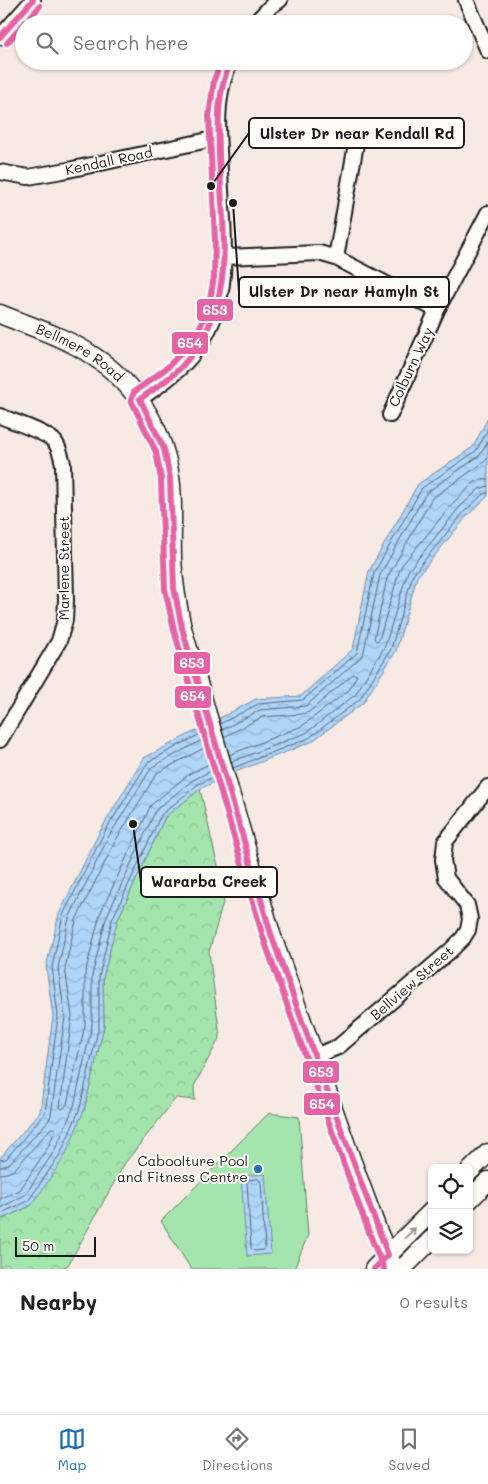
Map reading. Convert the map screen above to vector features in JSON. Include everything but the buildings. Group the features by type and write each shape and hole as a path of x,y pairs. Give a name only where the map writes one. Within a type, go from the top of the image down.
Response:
{"main road":[{"name":"Bellmere Road","path":"0,314 75,345 94,356 132,390 140,400 164,449 170,478 174,588 182,628 272,934 391,1262"},
{"path":"473,1168 488,1153"},
{"path":"473,1196 488,1181"},
{"path":"374,1269 391,1262 428,1216"},
{"path":"402,1269 428,1243"}],"street":[{"path":"20,15 33,0"},
{"path":"263,15 280,0"},
{"path":"466,0 472,15"},
{"path":"473,16 488,51"},
{"path":"0,37 15,20"},
{"path":"140,400 185,364 204,338 216,314 222,287 225,257 218,138 219,98 226,70"},
{"name":"Kendall Road","path":"0,172 28,177 218,138"},
{"path":"336,258 356,138"},
{"name":"Colburn Way","path":"390,415 437,310 488,213"},
{"path":"225,257 319,253 336,258 437,310"},
{"name":"Marlene Street","path":"0,416 54,440 60,452 63,464 66,600 65,620 59,641 0,740"},
{"name":"Bellview Street","path":"315,1056 338,1047 463,938 468,930 470,919 467,905 446,878 443,860 445,842 488,787"}],"green space":[{"path":"200,789 216,859 226,892 209,952 220,1037 194,1086 195,1100 176,1098 125,1163 68,1265 60,1269 0,1269 0,1220 32,1205 84,1110 104,1026 103,978 117,921 165,817"},
{"name":"Caboolture Pool and Fitness Centre","path":"269,1113 299,1117 308,1235 294,1269 191,1269 161,1221"}],"water":[{"path":"488,418 488,496 467,516 417,577 396,651 363,703 311,742 233,773 200,789 165,817 117,921 103,978 104,1026 84,1110 65,1156 32,1205 0,1220 0,1158 40,1112 53,1016 46,967 59,914 100,831 144,758 256,699 301,696 353,649 369,571 418,484 473,447"},
{"path":"265,1174 271,1254 247,1256 241,1176"}],"transit line":[{"name":"653","path":"20,15 33,0"},
{"name":"654","path":"32,15 40,6"},
{"name":"653","path":"0,37 15,20"},
{"name":"654","path":"7,43 15,34"},
{"name":"654","path":"218,70 214,80 209,116 215,239 214,277 207,311 190,343 168,367 134,392 131,400 156,452 161,479 165,589 174,630 263,937 343,1162 384,1269"},
{"name":"653","path":"227,70 221,95 219,118 219,154 224,237 220,291 213,316 201,341 184,364 163,383 140,399 164,449 170,478 174,588 182,628 271,934 388,1255 374,1269"}],"place":[{"name":"Ulster Dr near Kendall Rd","path":"211,186"},
{"name":"Ulster Dr near Hamyln St","path":"233,203"},
{"name":"Wararba Creek","path":"133,824"},
{"name":"Caboolture Pool and Fitness Centre","path":"258,1169"}]}
